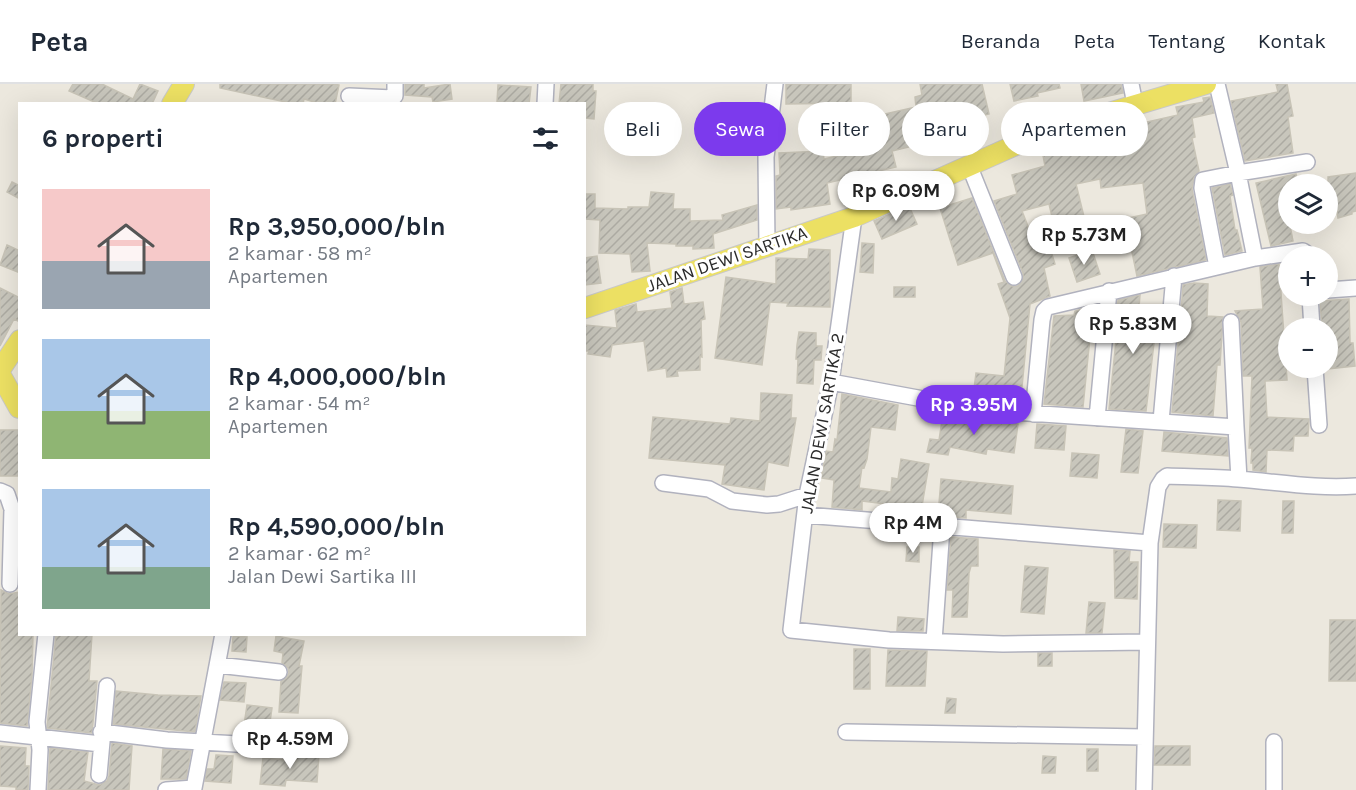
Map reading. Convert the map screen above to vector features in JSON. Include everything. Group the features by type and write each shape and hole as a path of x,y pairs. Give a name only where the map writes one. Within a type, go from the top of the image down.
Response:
{"main road":[{"path":"173,102 184,84"},
{"name":"JALAN DEWI SARTIKA","path":"1142,102 1198,85"},
{"name":"JALAN DEWI SARTIKA","path":"586,308 854,217 1001,151"},
{"path":"18,343 0,372 18,406"},
{"path":"0,408 18,408"}],"street":[{"path":"350,94 393,98 395,84"},
{"path":"537,84 546,84 545,102"},
{"path":"767,246 766,157 775,84"},
{"path":"1131,84 1135,102"},
{"path":"1217,84 1255,258"},
{"path":"1217,267 1203,180 1307,162"},
{"path":"969,165 1014,277"},
{"name":"JALAN DEWI SARTIKA 2","path":"854,217 831,382 807,495 791,630 889,640 934,641"},
{"path":"1033,414 1044,311 1048,307 1174,276 1278,255"},
{"path":"1161,421 1174,276"},
{"path":"1338,289 1356,288"},
{"path":"1097,418 1109,291"},
{"path":"1231,322 1239,479"},
{"path":"1316,378 1319,425"},
{"path":"831,382 967,407 1033,414 1236,427"},
{"path":"1144,790 1150,543 1157,495 1163,479 1167,476 1239,479 1293,485 1356,486"},
{"path":"663,483 709,489 726,499 767,505 779,504 807,495"},
{"path":"0,491 7,494 12,509 4,557 10,585"},
{"path":"805,515 1150,543"},
{"path":"942,527 934,641 1003,644 1147,642"},
{"path":"38,790 40,750 37,722 46,636"},
{"path":"166,790 194,788 223,636"},
{"path":"218,665 279,672"},
{"path":"99,775 106,686"},
{"path":"846,732 1144,737"},
{"path":"0,733 38,738 203,741 306,748"},
{"path":"1274,742 1274,790"}],"building":[{"path":"73,84 102,84 133,99 140,84 158,91 153,102 94,102 69,91"},
{"path":"220,84 339,85 335,102 314,102 304,99 303,102 286,102 220,88"},
{"path":"405,84 424,84 424,88 450,84 452,99 433,102 432,97 405,95"},
{"path":"561,84 593,84 593,91 596,91 594,119 586,118 586,102 559,102"},
{"path":"786,84 851,84 851,102 786,104"},
{"path":"920,84 982,84 986,102 916,102 915,97 922,95"},
{"path":"1010,84 1059,84 1060,88 1014,101"},
{"path":"1081,84 1121,84 1123,93 1084,101"},
{"path":"1276,84 1287,84 1293,116 1288,117 1293,153 1245,161 1231,101 1278,92"},
{"path":"498,85 531,87 529,102 497,102"},
{"path":"1210,97 1214,113 1192,118 1195,137 1192,138 1199,171 1194,178 1192,189 1206,260 1137,276 1129,238 1133,237 1128,218 1147,214 1143,183 1101,188 1100,179 1076,184 1086,225 1127,218 1129,226 1058,242 1049,204 1022,211 1037,249 1049,245 1055,264 1044,268 1050,296 1030,304 1022,387 1002,385 1001,399 973,397 976,373 1004,376 1010,318 998,284 1004,282 993,253 958,265 940,208 972,198 1005,281 1012,286 1018,286 1023,279 1023,273 994,201 1017,194 1012,175 1045,166 1043,156 1148,156 1148,122 1178,115 1176,107 1204,102 1203,98"},
{"path":"902,110 902,149 892,151 896,167 827,183 830,204 791,210 791,207 776,209 776,176 780,175 779,156 786,156 786,153 798,152 798,156 824,156 824,159 837,156 890,156 890,113"},
{"path":"1356,173 1356,211 1338,218 1338,176"},
{"path":"1278,178 1278,234 1292,234 1293,241 1271,246 1256,183"},
{"path":"12,182 18,185 18,198 7,192"},
{"path":"1230,184 1235,230 1237,230 1242,251 1225,255 1212,188"},
{"path":"651,192 674,194 673,209 690,209 690,221 723,220 722,215 757,205 757,220 713,234 714,248 693,249 693,246 647,243 650,271 632,272 630,254 599,253 600,220 586,219 586,194 595,194 595,208 649,207"},
{"path":"909,206 917,224 882,239 874,221"},
{"path":"862,243 874,244 873,273 860,272"},
{"path":"7,245 18,250 18,272 0,265"},
{"path":"809,249 830,250 830,307 787,306 788,303 770,302 762,365 715,358 726,277 776,284 776,258 808,259"},
{"path":"1092,250 1100,274 1077,282 1069,258"},
{"path":"597,256 601,283 586,285 586,258"},
{"path":"1278,264 1278,306 1282,306 1283,318 1278,318 1278,378 1287,378 1287,380 1265,381 1267,417 1309,419 1308,436 1294,436 1293,451 1267,450 1266,472 1253,470 1253,463 1251,463 1252,448 1249,448 1252,376 1243,376 1241,322 1235,311 1263,309 1260,267"},
{"path":"1208,284 1207,316 1223,317 1220,365 1217,365 1213,416 1172,412 1179,331 1183,331 1184,312 1181,312 1183,285"},
{"path":"894,287 915,287 915,297 894,297"},
{"path":"0,288 18,297 18,321 14,319 0,346"},
{"path":"682,288 684,304 703,302 705,319 701,320 700,370 677,371 678,376 667,377 666,368 648,371 644,341 612,345 610,357 588,354 586,325 617,328 615,310 636,304 637,312 672,308 670,292"},
{"path":"1140,295 1139,307 1158,309 1146,411 1109,409 1118,300"},
{"path":"1349,299 1350,343 1353,343 1355,366 1338,368 1338,318 1321,318 1320,306 1338,306 1338,300"},
{"path":"1095,308 1083,407 1044,404 1054,316 1074,315 1075,311"},
{"path":"799,332 816,333 816,346 822,346 821,360 814,360 813,384 797,383 798,359 796,359"},
{"path":"761,393 792,395 791,418 796,418 788,466 768,462 764,490 722,484 725,465 649,458 653,417 730,424 731,418 760,421"},
{"path":"842,394 898,405 895,430 871,427 867,459 864,468 862,467 859,488 891,492 892,478 898,479 901,459 929,464 922,506 862,501 862,510 832,507 834,480 821,478 826,451 833,452 835,439 837,440"},
{"path":"943,414 975,418 974,422 1000,425 1001,421 1018,424 1014,453 987,449 986,454 950,447 948,455 927,452 930,439 939,440"},
{"path":"1037,424 1066,426 1064,450 1035,448"},
{"path":"1126,429 1143,431 1138,473 1121,472"},
{"path":"0,430 18,430 18,476 0,476"},
{"path":"1164,432 1227,438 1228,456 1162,451"},
{"path":"1072,453 1099,455 1097,478 1070,476"},
{"path":"941,479 1013,486 1011,514 966,510 966,518 938,516"},
{"path":"1218,500 1241,501 1240,531 1217,530"},
{"path":"1283,501 1294,501 1293,533 1282,533"},
{"path":"1164,524 1197,525 1196,548 1163,547"},
{"path":"951,537 978,539 978,566 971,566 969,573 967,617 952,617 953,590 947,590"},
{"path":"907,547 919,547 919,562 906,561"},
{"path":"1114,550 1130,551 1129,562 1138,562 1137,599 1115,598"},
{"path":"1025,566 1048,568 1044,614 1021,612"},
{"path":"1,590 9,594 18,592 18,636 33,636 27,726 0,723"},
{"path":"1089,602 1105,603 1102,633 1086,633"},
{"path":"898,617 924,619 923,631 897,631"},
{"path":"1330,620 1356,620 1356,681 1329,681"},
{"path":"56,636 92,636 89,681 97,681 92,733 47,728"},
{"path":"233,636 247,637 246,652 232,651"},
{"path":"276,636 304,641 299,666 302,666 298,713 279,712 281,681 289,673 288,668 282,663 283,653 274,651"},
{"path":"854,649 870,649 870,689 854,689"},
{"path":"888,650 927,651 925,686 886,686"},
{"path":"1038,653 1052,653 1052,666 1038,666"},
{"path":"224,682 246,683 244,702 220,700"},
{"path":"116,691 201,696 195,732 113,724"},
{"path":"947,698 956,699 955,713 945,713"},
{"path":"247,705 272,708 268,736 243,732"},
{"path":"112,743 132,746 129,790 48,790 50,748 88,752 84,781 99,785 107,781 109,776"},
{"path":"0,746 26,748 25,766 29,766 28,790 0,786"},
{"path":"1155,746 1190,746 1190,765 1154,765"},
{"path":"163,749 191,751 186,779 161,779"},
{"path":"1087,749 1098,749 1098,771 1087,771"},
{"path":"314,753 319,754 317,782 286,780 285,786 260,784 263,758 296,761 296,757 310,757"},
{"path":"216,755 233,756 231,783 205,781 207,769 214,769"},
{"path":"1043,756 1056,757 1055,773 1042,773"}]}
